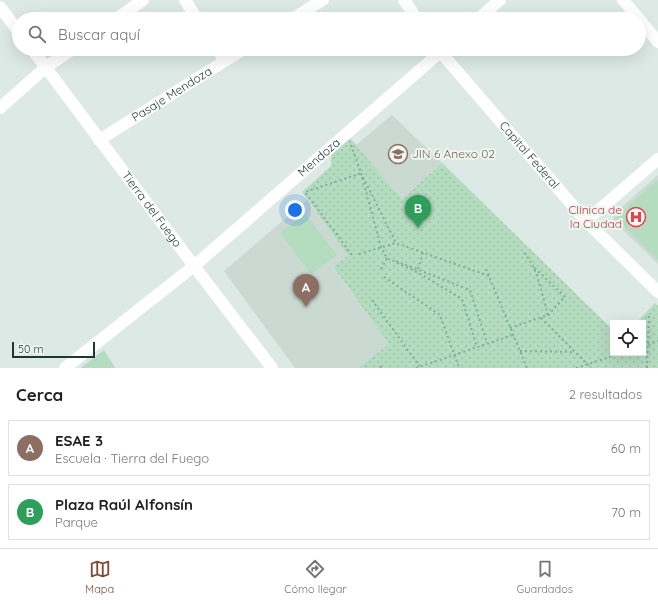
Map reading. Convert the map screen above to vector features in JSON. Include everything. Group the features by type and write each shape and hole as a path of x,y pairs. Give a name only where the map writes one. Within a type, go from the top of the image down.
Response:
{"street":[{"path":"126,12 143,0"},
{"path":"185,0 193,12"},
{"path":"303,12 323,0"},
{"path":"404,0 412,12"},
{"path":"486,12 500,0"},
{"path":"623,0 633,12"},
{"path":"0,7 12,23"},
{"path":"646,27 658,42"},
{"name":"Tierra del Fuego","path":"37,56 99,140 272,368"},
{"path":"0,108 46,67 62,56"},
{"path":"222,56 225,61"},
{"name":"Pasaje Mendoza","path":"99,140 233,56"},
{"name":"Mendoza","path":"65,368 194,266 434,56"},
{"name":"Capital Federal","path":"446,56 586,221 658,292"},
{"path":"586,221 658,158"}],"path":[{"path":"351,144 362,172 396,243"},
{"path":"362,172 380,247 387,258 417,272 462,299 477,347"},
{"path":"352,255 305,192 362,172"},
{"path":"359,254 396,243 489,276"},
{"path":"417,272 423,252"},
{"path":"524,253 530,258 534,267 548,315"},
{"path":"387,258 470,290 487,343"},
{"path":"381,269 387,258"},
{"path":"510,328 548,315 565,297 534,267"},
{"path":"486,269 527,368"},
{"path":"384,276 440,315 459,368"},
{"path":"372,300 420,367"},
{"path":"647,368 649,314"},
{"path":"541,318 591,368"},
{"path":"416,368 513,335"},
{"path":"648,345 658,341"},
{"path":"520,351 575,352"},
{"path":"576,368 612,356"}],"shaded area":[{"name":"JIN 6 Anexo 02","path":"392,115 442,163 402,199 356,145"},
{"name":"Clínica de la Ciudad","path":"658,175 658,264 613,220 614,214"},
{"path":"307,200 348,256 333,268 389,344 358,368 295,368 224,271"}],"green space":[{"path":"350,138 402,199 442,163 610,327 610,356 646,356 646,320 639,320 655,303 658,306 658,368 358,368 389,344 333,267 348,256 302,192 331,166 331,155"},
{"name":"Clínica de la Ciudad","path":"658,180 658,260 617,219 617,216"},
{"path":"305,214 337,255 311,274 280,233"},
{"path":"104,350 115,368 81,368 82,367"}],"place":[{"name":"JIN 6 Anexo 02","path":"398,154"},
{"name":"Clínica de la Ciudad","path":"636,217"},
{"name":"Plaza Raúl Alfonsín","path":"418,228"},
{"name":"ESAE 3","path":"306,307"}]}
